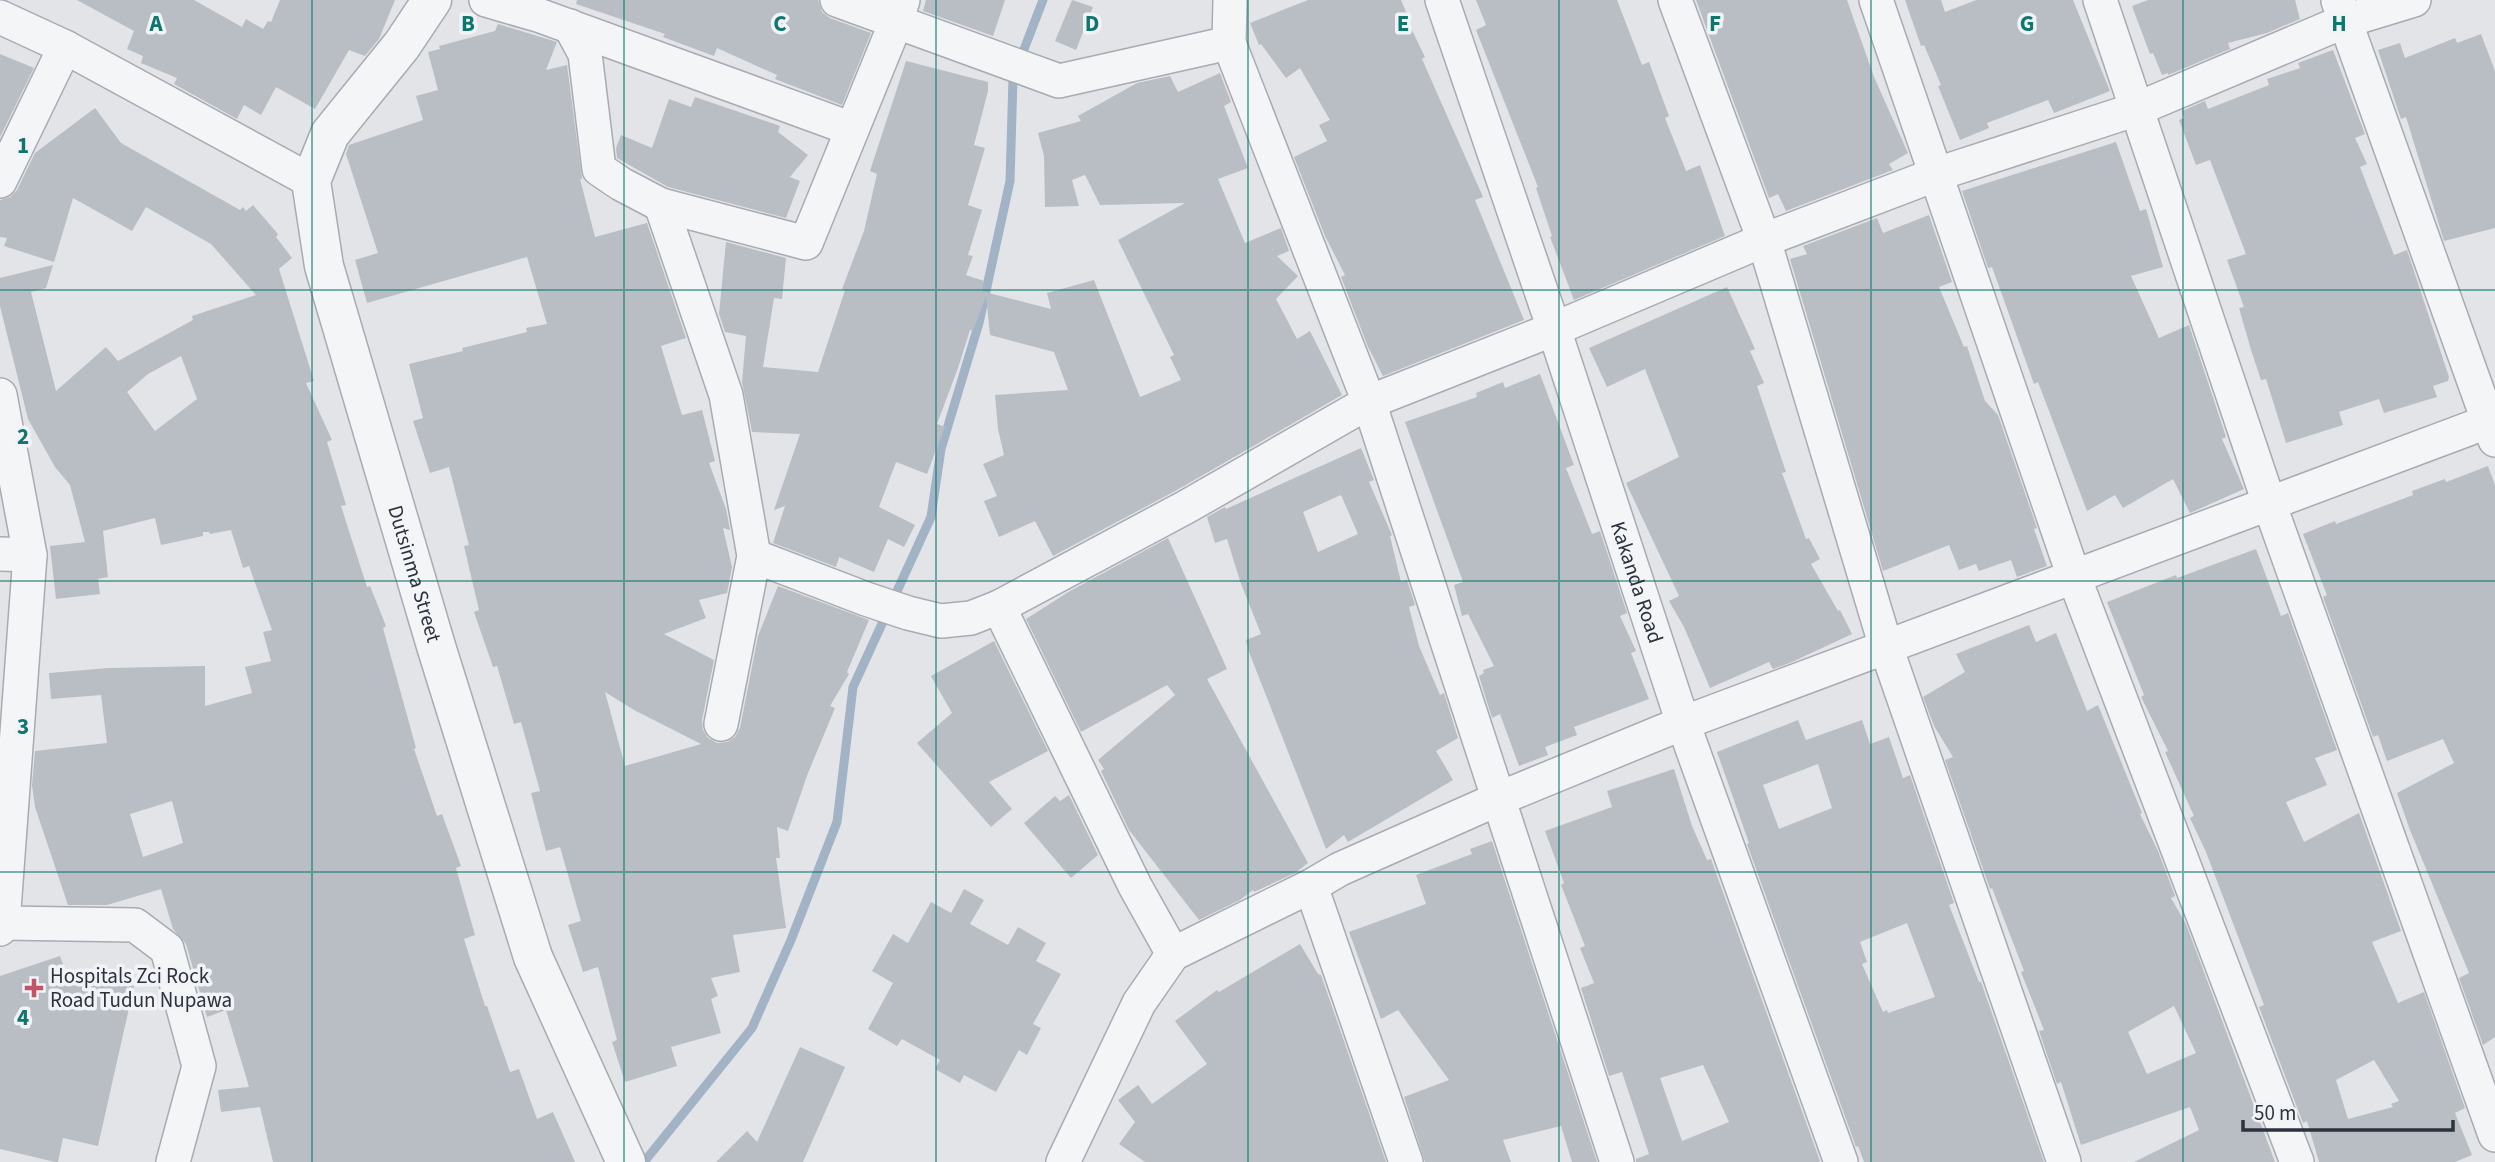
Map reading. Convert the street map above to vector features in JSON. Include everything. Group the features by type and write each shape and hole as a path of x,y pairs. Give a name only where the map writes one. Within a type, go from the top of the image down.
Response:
{"street":[{"path":"0,17 65,47 311,181 330,134 402,45 432,0"},
{"path":"486,0 570,26 852,129"},
{"path":"836,0 899,11 1003,61 1059,81 1229,43"},
{"path":"1230,0 1229,43 1369,402 1617,1162"},
{"name":"Kakanda Road","path":"1442,0 1554,328 1683,723 1841,1162"},
{"path":"1675,0 1764,240 1886,647 2064,1162"},
{"path":"1877,0 2074,577 2297,1162"},
{"path":"2100,0 2269,503 2495,1135"},
{"path":"754,556 908,613 941,621 971,618 999,607 1186,507 1369,402 1764,240 1937,174 2137,109 2341,11 2414,0"},
{"path":"570,26 585,54 599,169 661,205 806,243 899,11"},
{"path":"1063,1162 1139,1003 1173,954 1340,869 1498,799 1683,723 2269,503 2493,427 2341,11"},
{"path":"0,181 65,47"},
{"name":"Dutsinma Street","path":"311,181 324,266 436,646 529,944 626,1162"},
{"path":"661,205 726,395 754,556 721,724"},
{"path":"0,394 15,554 2,926 135,925 167,949 199,1066 173,1162"},
{"path":"999,607 1135,886 1173,954"},
{"path":"1311,886 1406,1162"}],"building":[{"path":"77,0 194,0 242,27 246,19 263,29 268,21 271,22 280,0 395,0 379,39 365,56 349,50 315,109 276,87 261,115 244,105 237,119 174,84 177,78 141,63 143,56 127,49 134,31"},
{"path":"577,0 818,0 822,12 830,18 871,33 842,105 775,79 777,75 717,48 714,56 663,37 665,34 576,4"},
{"path":"926,0 1005,0 993,36 923,11"},
{"path":"1072,0 1093,7 1076,50 1055,41"},
{"path":"1308,0 1401,0 1425,57 1422,59 1483,197 1475,200 1524,320 1383,376 1368,347 1341,277 1345,275 1325,236 1294,157 1327,141 1319,125 1330,120 1300,68 1286,78 1261,44 1259,45 1250,23"},
{"path":"1476,0 1617,0 1642,65 1649,62 1669,116 1665,118 1686,171 1700,165 1725,236 1574,300 1550,237 1552,236 1536,188 1538,187 1476,30 1486,25"},
{"path":"1696,0 1847,0 1874,77 1908,153 1889,164 1893,170 1786,211 1778,194 1769,198"},
{"path":"1905,0 1941,0 1945,12 1976,0 2073,0 2110,91 2054,113 2048,100 1987,123 1989,128 1960,140 1938,86 1941,85 1924,45 1921,46"},
{"path":"2148,0 2295,0 2300,19 2267,33 2228,43 2230,49 2168,75 2162,75 2153,53 2150,54 2132,6"},
{"path":"498,24 557,42 546,70 567,65 580,179 595,237 647,223 686,338 661,346 682,415 702,410 715,461 709,463 726,509 730,530 723,528 732,567 727,593 699,600 706,618 664,634 714,660 702,720 703,730 708,738 717,743 727,742 735,737 740,728 758,636 778,586 869,620 847,672 849,674 830,706 835,708 788,831 777,827 780,858 776,858 786,928 733,935 740,972 711,978 718,996 711,999 721,1033 671,1047 677,1066 625,1082 612,1042 617,1040 598,967 583,972 568,925 581,921 560,847 546,851 531,793 540,791 521,722 514,724 497,666 493,667 474,612 479,610 464,546 469,545 449,467 430,473 413,421 423,418 409,364 463,351 462,348 527,332 526,328 547,324 527,257 367,303 355,260 378,253 346,154 349,145 423,120 416,96 438,90 428,52 440,49 439,46 495,31","holes":["605,692 701,744 625,766"]},
{"path":"2481,34 2495,71 2495,228 2444,241 2406,117 2401,119 2378,50 2400,43 2405,58 2455,38 2457,43"},
{"path":"2333,50 2365,134 2355,138 2367,164 2360,167 2394,255 2407,250 2449,377 2448,381 2433,386 2437,397 2384,413 2379,399 2339,412 2343,425 2286,443 2266,379 2261,380 2251,350 2239,308 2244,307 2227,260 2246,254 2210,160 2196,165 2179,120 2184,118 2182,111 2205,101 2208,109 2269,85 2267,79 2300,68 2298,63"},
{"path":"0,54 34,68 0,137"},
{"path":"906,61 988,82 974,145 985,148 968,205 982,210 968,255 973,256 966,275 984,281 981,291 1051,309 1047,293 1094,280 1140,397 1181,380 1170,357 1174,355 1118,240 1185,203 1100,205 1085,175 1072,180 1079,206 1045,207 1044,156 1038,133 1081,121 1078,116 1137,83 1170,76 1178,92 1220,73 1231,102 1224,106 1248,168 1218,179 1245,243 1281,228 1289,251 1277,256 1298,276 1276,299 1297,339 1310,331 1342,395 1177,490 1053,556 1035,521 999,537 984,501 997,496 983,464 1004,455 995,395 1068,390 1054,352 990,335 986,296 973,331 970,330 937,424 945,427 927,474 896,462 879,507 915,525 904,547 888,539 874,572 839,557 836,567 773,543 785,506 774,510 800,434 752,432 742,382 746,336 725,332 719,314 726,242 786,258 782,299 774,298 763,367 818,372 845,290 842,289 864,231 877,174 870,171"},
{"path":"695,97 780,126 778,132 808,155 790,177 800,181 786,218 668,187 617,158 616,148 621,135 652,148 669,99 691,107"},
{"path":"95,108 121,143 240,210 243,207 246,211 253,205 278,234 276,237 292,258 279,269 314,381 306,383 332,440 327,442 346,505 341,506 367,587 370,586 386,626 383,628 416,748 414,749 437,816 442,814 461,866 456,868 475,935 464,939 510,1072 519,1069 537,1119 553,1112 575,1162 273,1162 260,1107 221,1112 218,1090 249,1087 226,1010 207,1017 186,944 173,929 161,889 107,905 68,905 35,807 32,785 35,751 107,743 101,695 51,699 49,673 109,668 205,666 205,706 252,693 245,667 271,661 263,632 272,630 249,566 243,568 231,530 210,534 203,532 203,536 161,545 155,518 103,531 108,577 98,579 100,594 56,599 50,546 85,542 70,485 55,467 28,419 0,306 0,278 53,265 46,288 31,292 56,391 106,347 118,361 193,320 192,316 256,295 211,244 146,207 132,231 73,198 54,262 4,246 7,238 0,237 0,200 10,197 17,190 35,153","holes":["181,356 197,399 155,431 127,392 148,374","172,801 183,843 143,857 130,814"]},
{"path":"2116,142 2140,211 2146,209 2163,267 2131,276 2159,338 2189,325 2226,437 2222,439 2244,489 2190,513 2173,479 2123,508 2115,495 2087,511 2038,382 2034,384 1992,267 1988,268 1962,191"},
{"path":"1929,215 1952,282 1939,287 1964,347 1967,346 1985,401 1998,415 2037,528 2034,529 2047,566 2017,577 2011,560 1979,571 1976,564 1959,570 1949,545 1883,571 1790,259 1807,254 1803,246 1877,218 1883,233"},
{"path":"1727,287 1755,349 1750,351 1764,383 1757,386 1786,472 1782,473 1806,539 1809,538 1820,559 1811,564 1852,634 1792,662 1773,669 1769,662 1710,688 1684,627 1669,601 1679,596 1626,483 1679,457 1645,369 1607,387 1589,348"},
{"path":"1540,374 1574,465 1566,468 1592,534 1600,531 1627,613 1620,616 1636,651 1631,653 1649,699 1574,727 1577,735 1545,747 1548,755 1519,766 1500,714 1492,718 1479,676 1484,673 1483,670 1494,666 1468,614 1462,616 1454,585 1463,582 1405,422 1477,397 1476,393 1503,382 1505,388"},
{"path":"1361,448 1374,480 1369,482 1392,535 1390,536 1401,582 1407,580 1415,605 1409,607 1419,646 1440,695 1444,693 1458,738 1436,751 1453,780 1348,842 1344,835 1326,849 1249,652 1246,640 1261,634 1227,539 1215,543 1207,517 1225,507 1226,509","holes":["1341,495 1358,534 1318,552 1303,512"]},
{"path":"2488,466 2495,485 2495,1037 2483,1045 2459,978 2469,973 2397,793 2454,763 2443,739 2387,761 2378,735 2373,737 2323,597 2327,595 2303,534 2413,495 2412,491"},
{"path":"1168,538 1227,669 1207,679 1308,863 1295,873 1254,892 1253,890 1240,900 1199,920 1129,830 1098,760 1175,695 1167,685 1081,732 1026,619 1070,591"},
{"path":"2256,549 2281,616 2288,613 2337,750 2315,758 2327,785 2286,802 2304,842 2359,813 2401,931 2372,942 2398,1003 2424,992 2465,1108 2455,1113 2472,1155 2455,1162 2319,1162 2307,1121 2303,1123 2259,1007 2264,1005 2206,852 2190,818 2194,816 2165,752 2168,751 2141,697 2144,695 2107,602 2176,575 2177,578","holes":["2374,1060 2399,1101 2391,1104 2393,1107 2348,1119 2336,1080"]},
{"path":"2029,625 2036,642 2056,633 2087,711 2098,705 2142,813 2140,814 2158,851 2175,896 2171,898 2186,924 2275,1162 2134,1162 2199,1130 2190,1107 2081,1145 2061,1082 2057,1084 2039,1031 2044,1030 2021,972 2024,971 1992,888 1990,889 1945,760 1953,757 1934,726 1923,697 1965,672 1956,654","holes":["2174,1006 2196,1053 2147,1074 2128,1032"]},
{"path":"994,641 1048,751 989,782 1012,809 991,827 917,743 952,713 931,676"},
{"path":"1798,720 1806,740 1862,720 1870,744 1889,737 1903,778 1910,775 1954,903 1949,905 1981,982 2044,1162 1864,1162 1858,1146 1856,1147 1747,844 1749,843 1717,752","holes":["1818,764 1832,808 1779,829 1763,785","1907,923 1935,997 1888,1013 1887,1010 1883,1012 1862,964 1867,962 1860,942"]},
{"path":"1674,769 1692,826 1707,860 1711,859 1820,1161 1636,1162 1636,1159 1649,1154 1622,1072 1609,1076 1581,988 1594,983 1580,948 1585,946 1561,885 1564,883 1545,831 1612,807 1607,791","holes":["1703,1065 1729,1122 1682,1141 1660,1078"]},
{"path":"1069,795 1098,855 1071,878 1024,823 1055,796 1060,801"},
{"path":"1492,841 1597,1162 1572,1162 1561,1126 1503,1140 1511,1162 1425,1162 1404,1097 1449,1080 1398,1010 1381,1019 1349,932 1426,904 1416,875 1472,854 1470,849"},
{"path":"964,889 984,900 970,924 1008,945 1018,927 1046,943 1036,961 1061,974 1033,1024 1041,1028 1027,1055 1019,1050 996,1092 964,1075 960,1083 935,1069 940,1060 902,1039 897,1046 868,1029 893,983 872,971 893,934 908,943 931,902 951,913"},
{"path":"1300,944 1321,975 1386,1162 1145,1162 1119,1144 1135,1122 1118,1100 1138,1085 1152,1104 1207,1064 1175,1021 1217,990 1219,992"},
{"path":"60,956 65,970 134,986 98,1146 63,1138 58,1162 55,1162 0,1149 0,976"},
{"path":"800,1047 845,1067 803,1162 716,1162 747,1131 757,1142"}],"waterway":[{"path":"644,1162 752,1028 791,940 837,822 853,687 931,517 941,449 979,323 1010,181 1013,78 1043,0"}],"place":[{"name":"Hospitals Zci Rock Road Tudun Nupawa","path":"34,988"}]}
